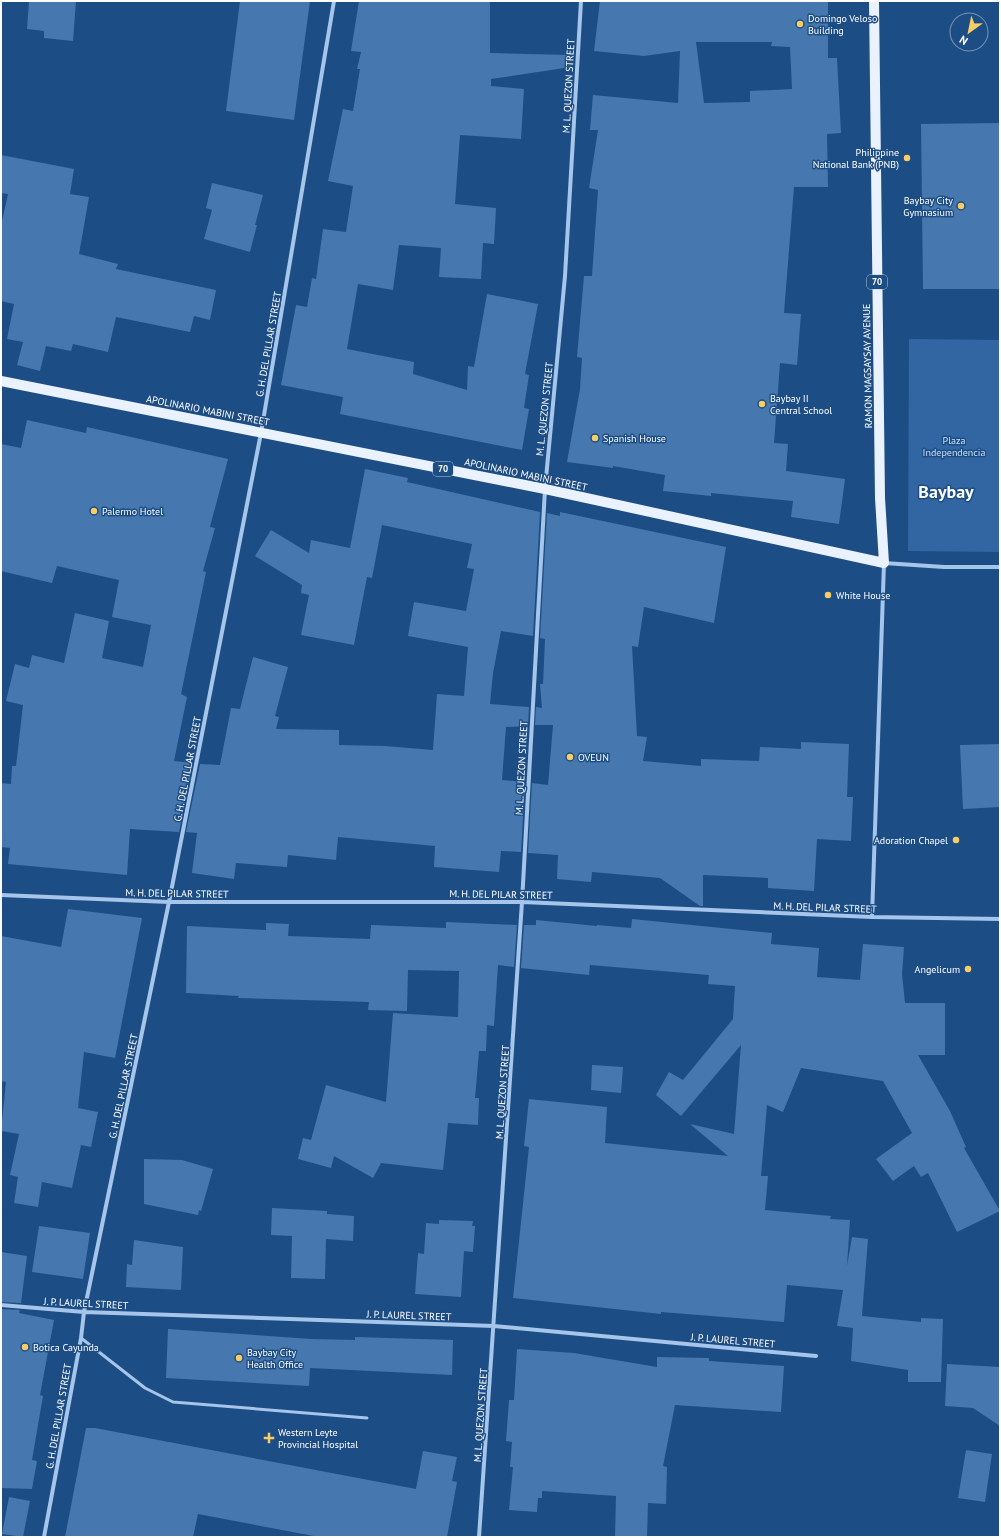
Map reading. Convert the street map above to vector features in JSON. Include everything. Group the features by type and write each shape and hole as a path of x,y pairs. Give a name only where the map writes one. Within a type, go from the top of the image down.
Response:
{"main road":[{"name":"RAMON MAGSAYSAY AVENUE","path":"874,1 880,498 884,564"},
{"name":"APOLINARIO MABINI STREET","path":"1,381 545,489 884,564"}],"street":[{"name":"G. H. DEL PILLAR STREET","path":"44,1537 81,1338 84,1312 169,902 261,433 334,1"},
{"name":"M. L. QUEZON STREET","path":"479,1537 522,902 545,489 565,276 581,1"},
{"name":"APOLINARIO MABINI STREET","path":"884,564 1000,568"},
{"path":"872,917 884,564"},
{"name":"M. H. DEL PILAR STREET","path":"1,895 169,902 522,902 872,917 1000,919"},
{"name":"J. P. LAUREL STREET","path":"1,1304 84,1312 494,1326 816,1356"}],"lane":[{"path":"81,1338 145,1388 173,1402 367,1418"}],"green space":[{"name":"Plaza Independencia","path":"909,339 1000,340 1000,552 908,551"}],"building":[{"path":"29,1 76,1 73,41 44,38 44,31 27,29"},
{"path":"240,1 310,1 294,120 226,111"},
{"path":"359,1 490,1 490,53 570,55 571,67 491,79 491,86 524,89 521,139 460,135 455,204 496,208 494,244 483,243 481,279 439,277 441,248 399,245 393,290 358,284 347,349 414,362 413,374 467,390 468,366 474,367 487,294 538,304 525,374 529,375 524,408 529,409 522,450 340,414 343,397 281,385 296,305 307,307 312,278 316,279 323,229 346,232 353,186 328,181 343,109 353,111 360,69 357,69 361,52 351,51"},
{"path":"600,1 828,1 828,58 837,58 841,133 827,134 828,187 794,187 784,313 801,314 797,365 780,363 774,443 788,444 786,471 845,479 839,524 791,517 793,501 711,493 711,496 663,491 665,475 613,466 613,468 567,462 580,389 582,358 577,357 584,276 592,276 598,190 589,188 598,130 590,130 593,95 678,103 680,51 644,56 594,51","holes":["696,42 772,42 771,46 790,47 792,89 750,91 750,102 704,103"]},
{"name":"Baybay City Gymnasium","path":"1000,123 1000,289 923,289 921,124"},
{"path":"1,155 74,169 70,194 89,197 79,254 118,264 116,269 216,290 210,320 194,316 190,332 116,317 108,352 73,344 71,351 46,346 40,371 17,365 23,342 7,339 14,304 1,301 1,226 8,194 1,193"},
{"path":"212,183 263,195 250,252 204,239 212,210 206,208"},
{"path":"27,420 86,433 87,427 228,459 210,527 215,528 203,571 206,572 181,694 187,697 174,761 193,763 179,832 130,829 127,875 8,864 10,848 1,847 1,783 11,784 12,766 16,766 23,705 6,701 15,664 29,668 32,655 64,663 75,613 109,621 102,658 143,667 151,625 112,617 119,580 57,566 52,583 1,571 1,444 21,448"},
{"path":"365,469 408,478 407,482 540,512 533,636 501,631 493,673 490,704 529,707 528,726 506,727 502,780 525,782 521,852 501,851 499,872 434,867 435,846 338,837 336,860 288,855 287,867 236,863 234,879 192,873 197,833 186,832 200,764 220,765 231,708 240,709 253,657 288,667 275,716 279,717 276,729 339,730 339,745 385,746 433,750 437,694 464,696 468,647 408,636 414,602 466,611 474,569 467,568 472,544 382,525 372,578 367,577 354,645 301,635 309,595 301,593 302,585 255,556 271,530 309,553 311,540 350,548"},
{"path":"560,512 726,547 714,623 644,607 638,647 632,646 637,736 647,737 643,761 701,766 701,759 759,761 760,747 801,749 801,742 849,744 847,797 853,797 851,841 817,839 814,891 768,888 768,878 703,875 703,906 700,906 660,878 592,872 591,882 557,879 558,855 528,853 532,783 548,785 553,725 535,725 536,707 542,708 540,684 543,684 545,639 540,638 547,513 560,516"},
{"path":"1000,744 1000,807 963,809 960,745"},
{"path":"68,909 142,918 115,1058 84,1052 78,1108 98,1112 91,1147 81,1145 72,1188 42,1182 38,1207 14,1203 18,1177 10,1175 19,1134 1,1131 6,1082 1,1081 1,936 61,947"},
{"path":"632,919 772,933 771,944 819,948 817,977 860,980 863,944 904,947 902,974 905,1003 945,1003 945,1055 918,1055 950,1111 966,1147 964,1148 1000,1211 957,1232 928,1173 921,1177 914,1166 893,1181 876,1159 912,1133 883,1081 801,1068 783,1112 767,1105 761,1176 768,1176 765,1210 831,1216 830,1219 850,1220 847,1266 852,1237 868,1239 862,1316 921,1322 921,1318 943,1319 941,1382 908,1382 908,1370 851,1361 853,1328 837,1326 843,1290 787,1285 784,1322 661,1312 661,1314 513,1298 529,1147 524,1146 529,1099 607,1107 605,1143 728,1156 690,1124 734,1134 741,1045 681,1116 656,1095 669,1072 683,1080 733,1019 735,986 708,984 709,975 590,965 589,975 521,968 524,925 536,925 536,920 631,928"},
{"path":"446,922 517,925 514,967 498,965 494,1026 487,1025 486,1051 479,1051 475,1098 479,1098 478,1125 448,1123 443,1170 381,1163 373,1178 334,1156 331,1168 298,1159 303,1138 311,1140 326,1085 386,1102 393,1013 458,1017 459,971 408,970 407,1011 368,1010 369,1002 238,998 239,996 186,993 187,926 266,930 266,923 289,924 288,936 370,939 371,925 446,928"},
{"path":"592,1065 623,1067 621,1093 591,1090"},
{"path":"144,1159 182,1160 213,1169 201,1211 199,1210 198,1215 144,1204"},
{"path":"272,1208 327,1211 327,1214 354,1216 353,1241 326,1239 325,1279 291,1278 292,1236 271,1235"},
{"path":"439,1220 473,1221 472,1226 475,1226 473,1252 464,1251 461,1297 415,1294 418,1253 424,1254 426,1223 439,1224"},
{"path":"39,1226 90,1233 83,1279 32,1272"},
{"path":"134,1240 183,1247 181,1290 126,1287 127,1264 132,1265"},
{"path":"1,1252 27,1256 21,1303 1,1302"},
{"path":"1,1309 20,1310 19,1313 54,1320 40,1395 43,1396 32,1460 37,1461 32,1489 1,1488"},
{"path":"168,1329 312,1339 355,1340 355,1337 453,1340 452,1375 310,1368 309,1386 166,1378"},
{"path":"517,1349 574,1353 657,1367 657,1357 709,1358 709,1361 784,1366 781,1412 675,1405 663,1466 667,1467 666,1504 648,1503 647,1537 615,1537 616,1496 542,1491 542,1498 538,1498 537,1512 509,1510 513,1467 510,1467 512,1442 506,1441 509,1400 514,1400"},
{"path":"947,1364 1000,1367 1000,1426 973,1408 945,1406"},
{"path":"86,1428 95,1428 416,1489 423,1451 457,1457 452,1481 457,1482 447,1537 319,1537 198,1514 193,1537 65,1537"},
{"path":"966,1450 992,1454 985,1502 958,1498"},
{"path":"9,1497 30,1501 23,1537 2,1534"}],"place":[{"name":"Domingo Veloso Building","path":"800,24"},
{"name":"Philippine National Bank (PNB)","path":"907,158"},
{"name":"Baybay City Gymnasium","path":"961,206"},
{"name":"Baybay II Central School","path":"762,404"},
{"name":"Spanish House","path":"595,438"},
{"name":"Palermo Hotel","path":"94,511"},
{"name":"White House","path":"828,595"},
{"name":"OVEUN","path":"570,757"},
{"name":"Adoration Chapel","path":"956,840"},
{"name":"Angelicum","path":"968,969"},
{"name":"Botica Cayunda","path":"25,1347"},
{"name":"Baybay City Health Office","path":"239,1358"},
{"name":"Western Leyte Provincial Hospital","path":"269,1438"}],"district":[{"name":"Baybay","path":"946,492"}]}
